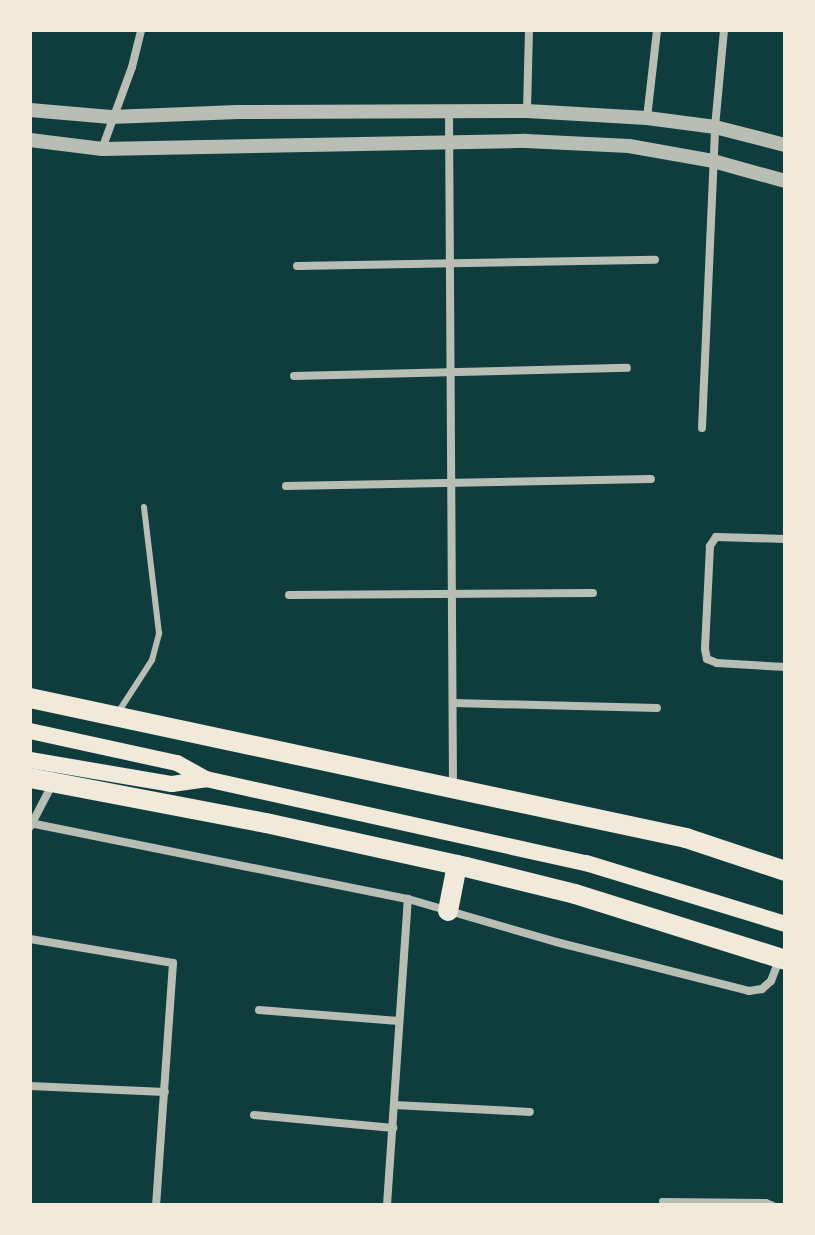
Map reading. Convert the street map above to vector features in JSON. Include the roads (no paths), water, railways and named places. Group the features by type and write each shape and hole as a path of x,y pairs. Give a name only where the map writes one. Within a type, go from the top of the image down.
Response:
{"highway":[{"path":"30,698 686,838 785,871"},
{"path":"30,778 266,823 457,865 575,894 782,959"},
{"path":"448,911 457,865"}],"main road":[{"path":"30,731 177,763 206,779 586,863 785,924"},
{"path":"30,760 172,784 206,779"}],"street":[{"path":"102,149 111,117 132,67 141,30"},
{"path":"527,111 529,30"},
{"path":"647,118 657,30"},
{"path":"702,428 713,161 724,30"},
{"path":"30,110 111,117 527,111 647,118 715,127 785,145"},
{"path":"449,111 453,788"},
{"path":"30,140 102,149 526,141 629,146 713,161 785,181"},
{"path":"297,266 655,260"},
{"path":"294,376 627,368"},
{"path":"286,486 651,479"},
{"path":"785,539 716,537 710,546 705,649 707,659 717,663 785,667"},
{"path":"289,595 593,593"},
{"path":"453,703 657,708"},
{"path":"53,783 31,824 408,899 749,991 762,989 771,981 782,959"},
{"path":"387,1205 408,899"},
{"path":"30,939 173,963 156,1205"},
{"path":"259,1010 399,1021"},
{"path":"30,1086 165,1092"},
{"path":"394,1105 530,1112"},
{"path":"254,1115 393,1128"}],"lane":[{"path":"116,717 158,648 159,633 144,507"},
{"path":"662,1201 773,1205"}]}
